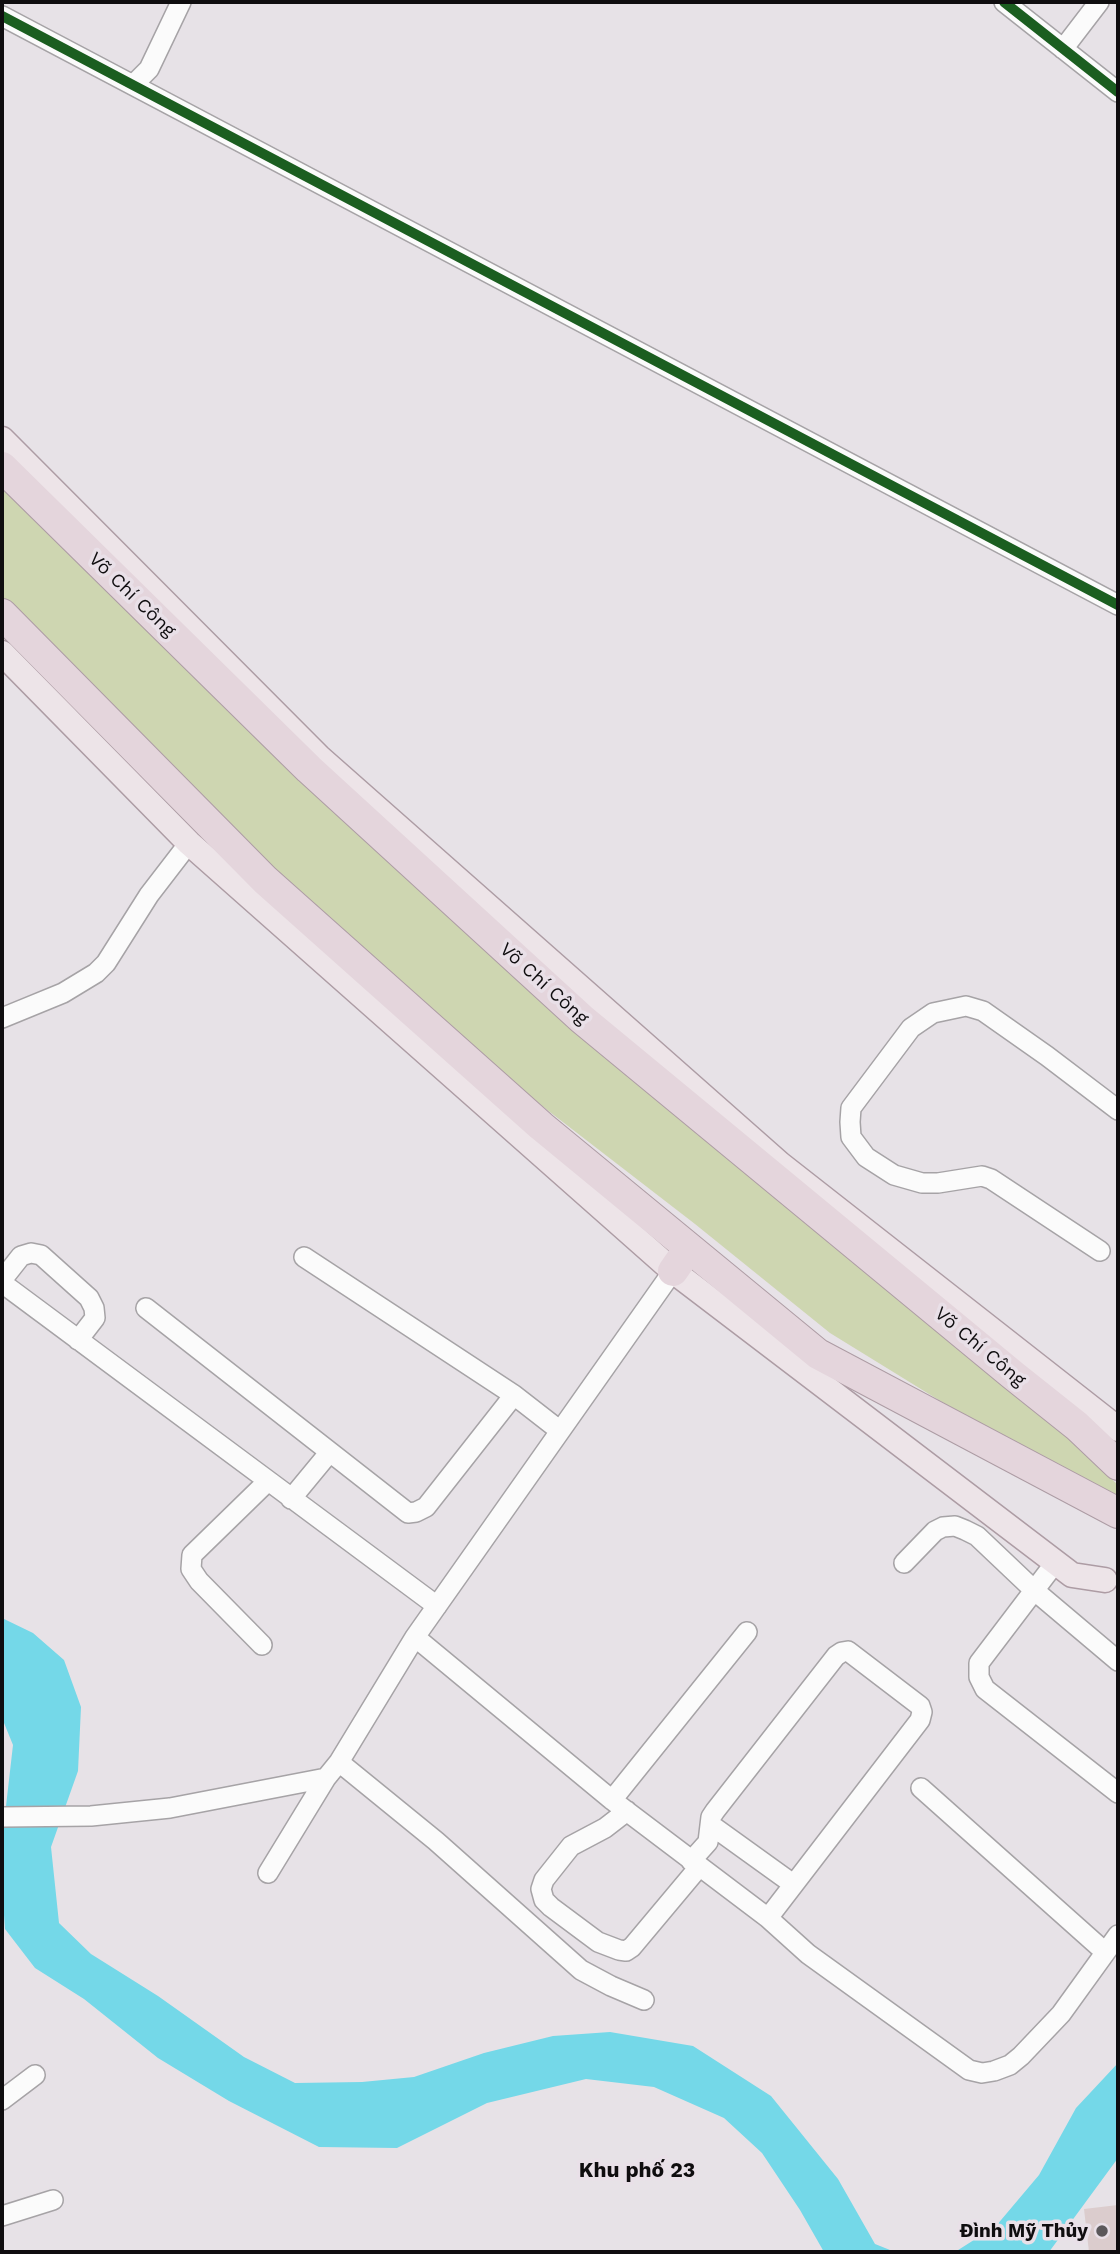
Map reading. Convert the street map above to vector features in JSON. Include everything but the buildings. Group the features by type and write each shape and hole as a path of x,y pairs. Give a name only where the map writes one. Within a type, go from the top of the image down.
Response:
{"highway":[{"name":"Võ Chí Công","path":"2,467 309,769 582,1019 1077,1426 1117,1462"},
{"path":"2,614 265,880 541,1126 681,1260 818,1354 1118,1513"}],"main road":[{"name":"Võ Chí Công","path":"2,439 340,776 780,1164 1118,1429"},
{"path":"2,653 189,843 681,1260 1055,1563 1072,1575 1112,1585"},
{"path":"818,1354 902,1430 1112,1585"}],"street":[{"path":"133,85 149,68 181,2"},
{"path":"1004,2 1118,92"},
{"path":"1063,49 1100,2"},
{"path":"2,16 1118,605"},
{"path":"2,1018 63,993 96,973 106,963 149,895 189,843"},
{"path":"1100,1251 991,1179 982,1177 922,1183 894,1175 866,1157 851,1138 849,1122 851,1108 911,1028 933,1013 966,1006 983,1012 1118,1110"},
{"path":"78,1340 95,1318 89,1298 41,1255 31,1253 21,1256 2,1281 78,1340 268,1482 437,1606"},
{"path":"304,1257 514,1395 559,1430"},
{"path":"268,1873 415,1637 681,1260"},
{"path":"146,1308 408,1513 416,1513 426,1507 514,1395"},
{"path":"291,1499 329,1453"},
{"path":"262,1645 199,1581 191,1569 192,1555 268,1482"},
{"path":"904,1563 935,1531 943,1527 955,1526 977,1535 1035,1591 1118,1661"},
{"path":"1055,1563 979,1663 979,1676 985,1689 1118,1793"},
{"path":"747,1632 605,1828 571,1846 544,1880 541,1889 544,1900 551,1907 598,1942 619,1951 632,1947 695,1864 708,1842 711,1817 715,1811 836,1656 848,1651 920,1706 920,1720 768,1919"},
{"path":"415,1637 619,1806 768,1919 808,1954 969,2070 982,2073 1010,2065 1021,2056 1061,2014 1118,1935"},
{"path":"339,1762 436,1842 581,1970 645,2000"},
{"path":"2,1817 91,1816 170,1808 326,1778"},
{"path":"921,1788 1105,1952"},
{"path":"711,1825 793,1884"},
{"path":"2,2100 35,2075"},
{"path":"2,2216 53,2200"}],"green space":[{"path":"2,480 967,1344 1118,1485 1118,1496 976,1423 830,1333 533,1099 242,848 2,604"}],"water":[{"path":"2,1618 33,1633 64,1660 81,1707 78,1771 51,1847 59,1923 91,1954 158,1996 244,2057 295,2083 362,2082 414,2077 484,2053 553,2036 610,2032 693,2046 771,2096 838,2179 875,2244 895,2252 824,2252 762,2153 724,2118 654,2087 586,2079 487,2103 397,2148 319,2147 229,2101 158,2058 84,1999 35,1968 5,1929 2,1841 13,1745 2,1718"},
{"path":"1118,2063 1118,2158 1049,2252 955,2252 996,2226 1039,2175 1076,2108"}],"cycle path":[{"path":"1004,2 1118,92"},
{"path":"2,16 1118,605"}],"place":[{"name":"Đình Mỹ Thủy","path":"1102,2231"}],"district":[{"name":"Khu phố 23","path":"637,2171"}]}
